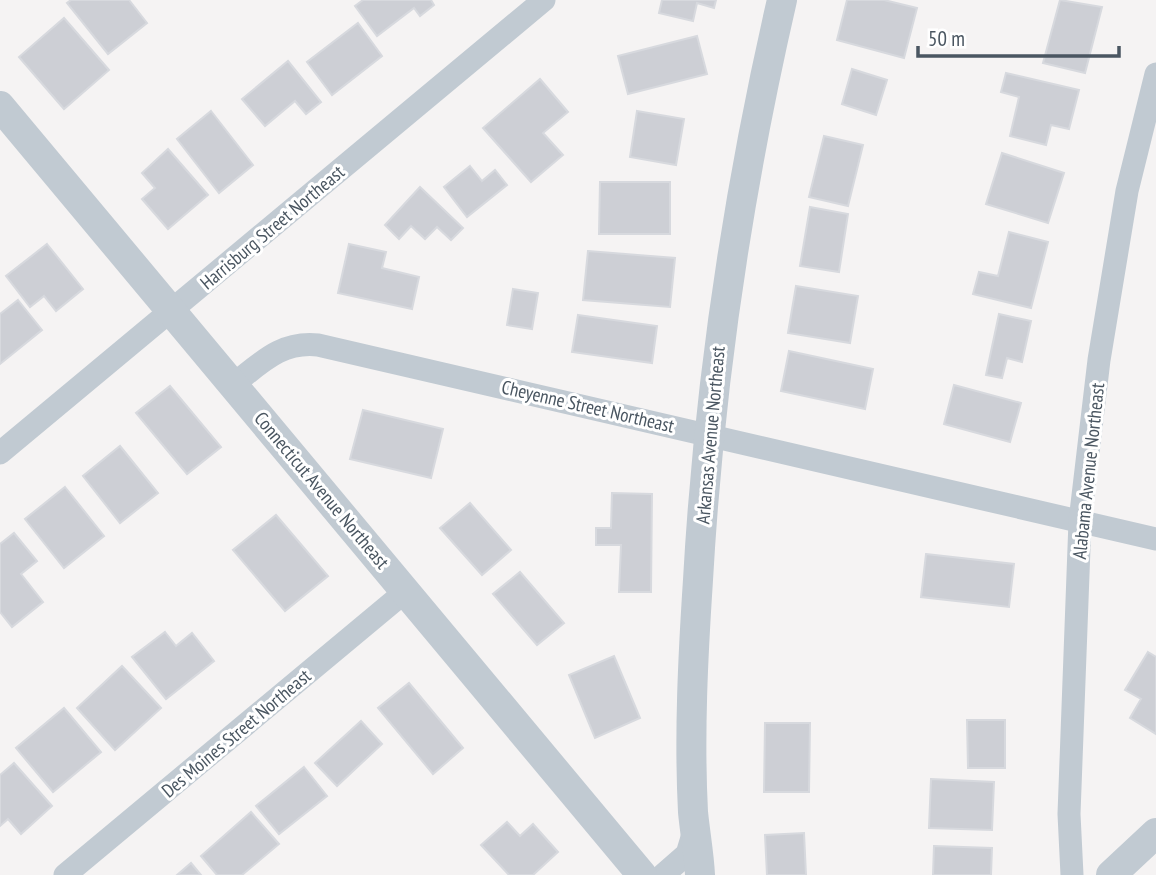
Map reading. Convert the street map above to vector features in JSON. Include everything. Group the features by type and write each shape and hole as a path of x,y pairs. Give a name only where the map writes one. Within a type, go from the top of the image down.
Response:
{"street":[{"name":"Harrisburg Street Northeast","path":"0,453 544,0"},
{"name":"Arkansas Avenue Northeast","path":"700,875 695,824 693,656 708,434 719,335 741,204 758,106 782,0"},
{"name":"Alabama Avenue Northeast","path":"1072,875 1069,814 1080,521 1099,360 1127,191 1156,74"},
{"name":"Connecticut Avenue Northeast","path":"0,106 641,875"},
{"name":"Cheyenne Street Northeast","path":"234,384 276,352 298,342 318,345 1156,539"},
{"name":"Des Moines Street Northeast","path":"65,875 406,591"},
{"path":"663,875 687,854 695,824"},
{"path":"1111,875 1156,833"}],"building":[{"path":"71,0 129,0 147,23 108,54 67,3"},
{"path":"363,0 431,0 434,5 420,16 414,8 377,36 355,6"},
{"path":"662,0 716,0 714,8 697,3 693,21 659,13"},
{"path":"847,0 884,0 917,8 904,58 837,40"},
{"path":"1060,0 1102,7 1085,73 1043,63"},
{"path":"64,18 109,70 64,109 19,57"},
{"path":"358,23 382,56 332,95 307,62"},
{"path":"697,36 707,74 628,94 618,56"},
{"path":"288,61 321,102 306,114 295,101 265,126 242,99"},
{"path":"852,69 887,80 876,115 842,104"},
{"path":"1006,73 1079,90 1069,129 1051,125 1046,145 1010,136 1019,97 1001,92"},
{"path":"540,79 568,112 543,133 563,155 531,182 483,128"},
{"path":"211,111 253,165 219,193 177,139"},
{"path":"637,111 684,119 676,165 630,157"},
{"path":"824,136 863,145 848,206 809,197"},
{"path":"168,149 208,195 168,229 142,199 155,188 142,173"},
{"path":"1002,153 1064,173 1048,223 986,204"},
{"path":"470,166 482,181 495,170 507,185 467,217 444,187"},
{"path":"600,182 670,182 670,234 599,234"},
{"path":"420,187 463,228 451,240 437,227 425,239 411,226 399,239 385,225"},
{"path":"810,207 848,214 839,272 800,266"},
{"path":"1009,232 1048,242 1031,308 973,294 979,272 998,276"},
{"path":"47,244 83,289 56,311 44,296 30,307 6,276"},
{"path":"349,244 386,252 382,268 419,277 412,309 338,293"},
{"path":"588,251 675,258 670,307 583,300"},
{"path":"796,286 858,296 850,343 788,333"},
{"path":"513,289 538,293 532,329 507,325"},
{"path":"18,300 42,330 0,364 0,314"},
{"path":"999,314 1031,321 1022,362 1007,358 1002,378 986,375"},
{"path":"578,315 657,326 652,363 572,352"},
{"path":"789,351 873,369 865,409 781,391"},
{"path":"954,385 1021,403 1010,442 944,424"},
{"path":"170,386 221,447 187,474 136,413"},
{"path":"363,410 443,429 431,478 350,459"},
{"path":"120,446 158,493 120,523 83,476"},
{"path":"65,487 104,536 64,568 25,519"},
{"path":"612,493 652,494 651,592 619,592 621,545 596,545 596,528 611,528"},
{"path":"470,503 511,550 482,575 440,528"},
{"path":"276,515 328,576 285,611 233,550"},
{"path":"14,533 37,561 21,574 43,602 12,627 0,612 0,544"},
{"path":"926,554 1014,564 1009,607 921,597"},
{"path":"520,572 564,623 537,645 493,594"},
{"path":"165,632 176,646 192,633 214,661 166,699 132,657"},
{"path":"1148,652 1156,657 1156,734 1130,718 1141,699 1125,690"},
{"path":"614,656 640,718 595,738 569,675"},
{"path":"122,666 161,708 115,750 77,708"},
{"path":"409,683 463,748 433,774 378,708"},
{"path":"64,708 101,752 53,792 16,748"},
{"path":"967,720 1005,720 1005,768 968,768"},
{"path":"361,721 382,744 337,786 315,763"},
{"path":"765,723 810,723 809,792 764,792"},
{"path":"14,763 52,806 21,834 8,819 0,826 0,775"},
{"path":"304,767 327,796 279,834 256,806"},
{"path":"931,779 994,782 992,830 929,828"},
{"path":"251,812 279,844 242,875 217,875 201,856"},
{"path":"507,822 520,836 533,824 558,852 533,875 509,875 481,845"},
{"path":"804,833 806,875 767,875 765,835"},
{"path":"934,846 992,848 991,875 933,875"},
{"path":"191,863 201,875 177,875"}]}
